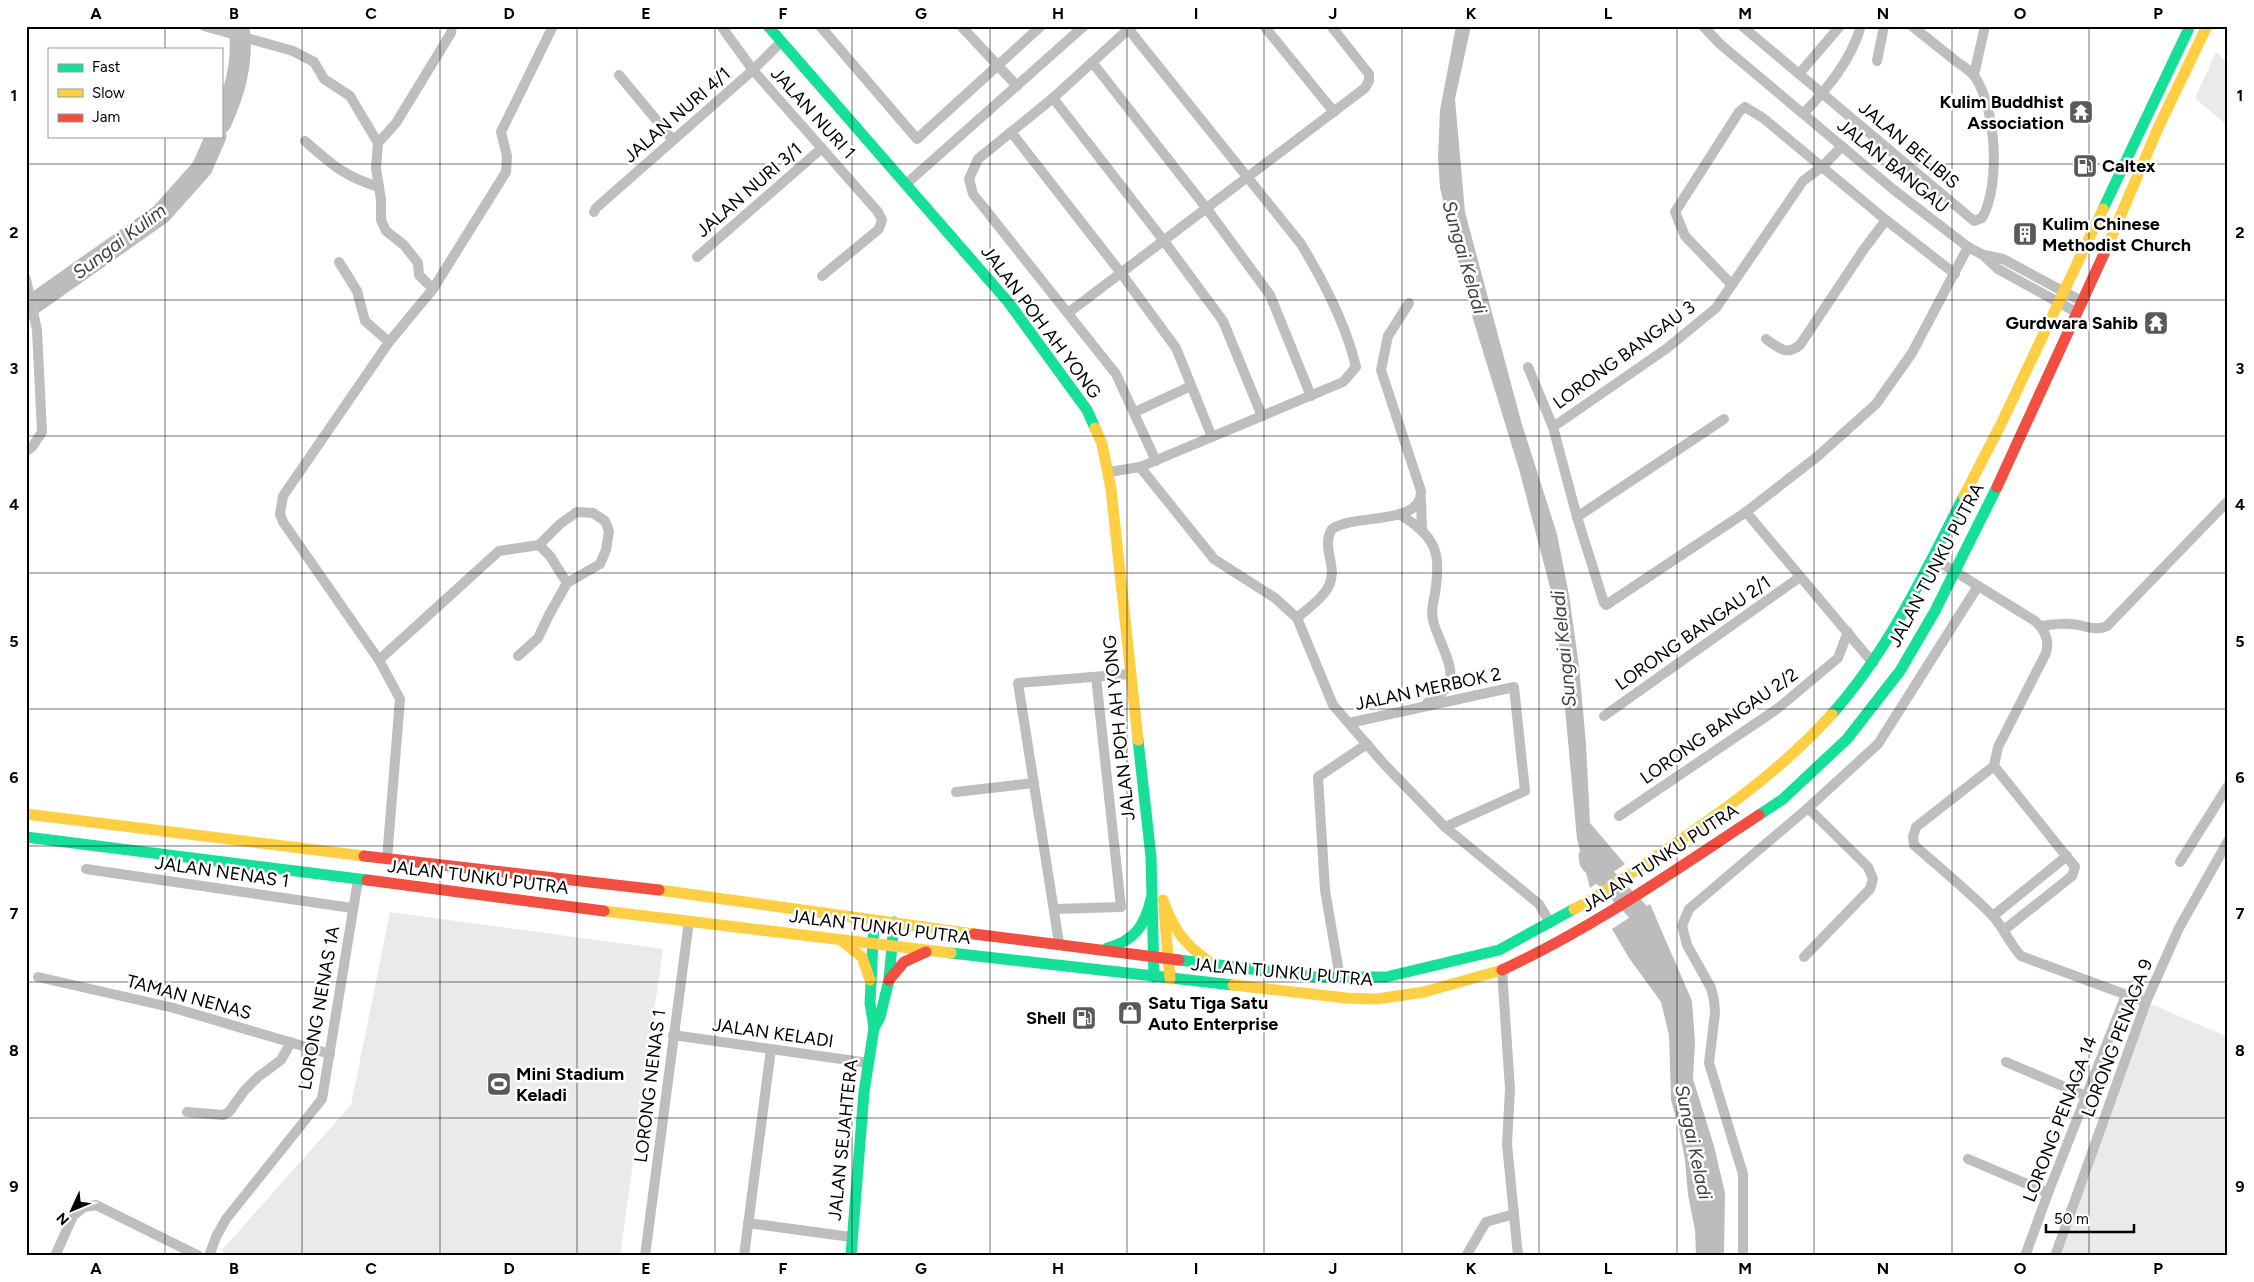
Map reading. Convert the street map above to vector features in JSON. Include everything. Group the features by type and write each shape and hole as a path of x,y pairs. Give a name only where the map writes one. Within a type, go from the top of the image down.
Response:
{"main road":[{"name":"JALAN POH AH YONG","path":"768,26 1009,303 1069,382 1087,410 1102,444 1109,472 1151,857 1169,958 1170,979"},
{"name":"JALAN TUNKU PUTRA","path":"26,814 324,852 649,889 874,921 1340,978 1386,977 1468,959 1498,950 1590,901 1746,793 1789,758 1817,731 1873,663 1911,600 2000,424 2071,274 2114,190 2190,26"},
{"name":"JALAN TUNKU PUTRA","path":"26,837 873,945 1346,998 1377,999 1424,992 1502,970 1548,949 1601,919 1783,799 1812,774 1847,739 1900,671 1935,610 1953,570 2004,473 2104,254 2158,128 2207,26"},
{"path":"324,852 345,864 358,880 370,869 401,860"},
{"name":"JALAN POH AH YONG","path":"1154,977 1157,899"},
{"path":"1103,949 1121,945 1137,934 1148,918 1157,899"},
{"path":"1157,899 1184,944 1207,960 1236,966"},
{"name":"JALAN SEJAHTERA","path":"851,1256 858,1145 874,1028 870,1003 870,980 874,921"},
{"name":"JALAN SEJAHTERA","path":"874,1028 880,1017 889,980 894,922"},
{"path":"842,941 862,957 870,980"},
{"path":"889,980 895,969 909,958 926,952 938,952"}],"street":[{"path":"204,26 293,51 314,62 324,79 350,96 378,143 376,168 381,220 386,231 404,245 418,263 419,275 433,289"},
{"path":"378,143 396,123 451,33 452,26"},
{"path":"387,859 400,700 379,660 283,522 280,514 283,496 389,342 433,289 506,172 507,156 501,132 553,26"},
{"name":"JALAN NURI 1","path":"721,26 753,70 878,212 882,220 879,229 822,276"},
{"path":"820,26 916,139 1041,26"},
{"path":"960,26 1017,86"},
{"path":"906,184 1084,26"},
{"path":"1264,26 1334,112"},
{"path":"1068,313 1365,88 1369,81 1369,74 1331,26"},
{"name":"JALAN BANGAU","path":"1702,26 1720,44 1894,190 1968,247 1983,255 1998,269 2076,312"},
{"name":"JALAN BELIBIS","path":"1742,26 1974,221 1982,218 1989,206 1994,160 1984,96 1974,75"},
{"path":"1799,74 1840,26"},
{"path":"1804,113 1822,94 1851,52 1861,26"},
{"path":"1876,61 1884,26"},
{"path":"1912,26 1974,75 1985,26"},
{"path":"1109,472 1140,467 1156,461 1311,396 1343,382 1356,367 1351,346 1318,273 1301,244 1129,27 1053,98 978,159 969,178 973,194 1116,374 1156,461"},
{"name":"JALAN NURI 4/1","path":"594,212 596,208 753,70 781,42"},
{"path":"1092,62 1207,209 1270,295 1311,396"},
{"path":"619,75 673,140"},
{"path":"1053,98 1164,241 1223,321 1262,416"},
{"path":"1732,286 1685,236 1675,212 1739,112 1745,107 1753,111 1823,166 1886,220 1956,274"},
{"path":"1011,132 1122,273 1176,348 1212,437"},
{"path":"305,141 336,168 358,181 379,187"},
{"name":"LORONG BANGAU 3","path":"1553,426 1666,349 1716,308 1803,181 1823,166 1842,146"},
{"name":"JALAN NURI 3/1","path":"697,257 822,148"},
{"path":"1766,339 1782,350 1793,351 1800,345 1864,249 1886,220"},
{"path":"1528,367 1553,426 1577,517 1606,605 1746,512 1818,456 1876,404 1912,353 1956,274 1968,247"},
{"path":"1983,255 2003,259 2081,301"},
{"path":"339,262 357,291 365,321 389,342"},
{"path":"2044,281 2056,282 2071,274"},
{"path":"26,279 36,330 42,432 32,447 26,451"},
{"path":"2038,292 2049,309 2049,321"},
{"path":"1409,303 1388,336 1381,370 1421,491 1422,531"},
{"path":"1135,412 1191,386"},
{"path":"1577,517 1724,419"},
{"path":"1140,467 1214,559 1275,598 1297,618 1333,705 1367,744 1445,827 1539,904 1550,923"},
{"path":"1297,618 1326,591 1331,581 1327,542 1332,529 1347,521 1399,514 1415,508 1421,499"},
{"path":"2041,626 2070,624 2094,628 2107,626 2228,502"},
{"path":"379,660 499,551 539,545 560,524 577,512 593,512 605,520 609,530 606,550 600,564 567,583 538,638 518,656"},
{"path":"1746,512 1873,663"},
{"path":"1399,514 1422,531 1437,554 1438,567 1432,620 1449,664 1450,675 1446,688 1425,706"},
{"path":"539,545 550,556 567,583"},
{"path":"1933,558 2041,626 2048,639 2046,653 1998,747 1994,766 1916,827 1913,837 1914,845 1992,916 2004,930 2011,945 2021,956 2146,1002"},
{"name":"LORONG BANGAU 2/1","path":"1604,716 1800,577"},
{"path":"1744,1256 1743,1174 1709,1063 1715,1013 1714,1000 1711,988 1687,946 1682,926 1689,909 1808,808 1878,744 1978,586"},
{"name":"LORONG BANGAU 2/2","path":"1619,816 1777,709 1838,658 1848,632"},
{"path":"1059,943 1018,682 1130,674"},
{"path":"1055,909 1120,908 1096,677"},
{"name":"JALAN MERBOK 2","path":"1349,723 1514,687 1525,791 1445,827"},
{"path":"1340,978 1324,890 1318,777 1367,744"},
{"path":"1994,766 2075,867 2072,876 2004,930"},
{"path":"956,792 1034,783"},
{"path":"2180,862 2228,786"},
{"path":"1804,957 1870,889 1872,879 1868,867 1808,808"},
{"name":"LORONG PENAGA 9","path":"2055,1256 2146,1002 2179,928 2228,840"},
{"path":"1992,916 2066,856"},
{"name":"JALAN NENAS 1","path":"86,869 352,908"},
{"name":"LORONG NENAS 1A","path":"209,1256 216,1237 226,1219 322,1099 358,880"},
{"name":"LORONG NENAS 1","path":"645,1256 689,921"},
{"path":"1502,970 1510,1089 1508,1144 1518,1256"},
{"name":"TAMAN NENAS","path":"38,978 174,1008 330,1054"},
{"name":"LORONG PENAGA 14","path":"2025,1256 2126,995"},
{"name":"JALAN KELADI","path":"673,1035 869,1062"},
{"path":"187,1112 223,1115 229,1112 248,1086 281,1060 291,1042"},
{"path":"744,1256 770,1049"},
{"path":"2006,1062 2086,1096"},
{"path":"1968,1159 2048,1193"},
{"path":"55,1256 73,1216 84,1207 96,1205 199,1256"},
{"path":"1466,1256 1486,1222 1514,1214"},
{"path":"748,1223 851,1237"}],"shaded area":[{"path":"2216,52 2228,64 2228,126 2195,98"},
{"name":"Mini Stadium Keladi","path":"390,912 663,949 620,1256 229,1256 221,1251 351,1105"},
{"path":"2146,1002 2228,1037 2228,1256 2055,1256"}],"water":[{"path":"1456,26 1471,26 1455,99 1465,212 1521,421 1557,534 1569,595 1579,666 1586,744 1590,823 1625,864 1590,888 1577,839 1556,610 1519,469 1473,319 1440,188 1438,157 1440,110"},
{"path":"1650,904 1692,1001 1695,1042 1693,1079 1714,1146 1725,1193 1724,1256 1696,1256 1695,1230 1688,1195 1685,1160 1671,1100 1669,1035 1661,1002 1629,958 1612,929"}],"waterway":[{"name":"Sungai Kulim","path":"222,120 237,76 240,52 239,26"},
{"name":"Sungai Kulim","path":"26,309 161,214 202,168 215,138"},
{"name":"Sungai Keladi","path":"1589,856 1590,862 1645,919 1648,938"}],"traffic: fast":[{"path":"768,26 1009,303 1087,410 1095,428"},
{"path":"2103,209 2190,26"},
{"path":"1759,815 1783,799 1847,739 1900,671 1935,611 1997,487"},
{"path":"1832,714 1871,664 1889,637 1920,582 1964,496"},
{"path":"1138,740 1151,857 1154,977"},
{"path":"26,837 367,880"},
{"path":"1107,948 1124,941 1137,931 1142,925 1151,899"},
{"path":"1179,960 1315,977 1386,977 1499,950 1574,909"},
{"path":"874,921 870,1003 874,1028"},
{"path":"851,1256 864,1092 874,1028 880,1017 889,980 894,922"},
{"path":"951,953 1233,985"}],"traffic: slow":[{"path":"2108,245 2158,128 2207,26"},
{"path":"1964,496 2001,424 2103,209"},
{"path":"1095,428 1102,444 1111,489 1138,740"},
{"path":"1574,909 1590,901 1717,815 1777,767 1832,714"},
{"path":"26,814 364,856"},
{"path":"659,890 974,934"},
{"path":"1163,900 1170,919 1185,941 1207,960"},
{"path":"1164,909 1170,979"},
{"path":"604,911 951,953"},
{"path":"842,941 862,957 870,980"},
{"path":"1233,985 1346,998 1377,999 1424,992 1502,970"}],"traffic: jam":[{"path":"1997,487 2108,245"},
{"path":"1502,970 1536,954 1601,917 1759,815"},
{"path":"364,856 659,890"},
{"path":"367,880 604,911"},
{"path":"974,934 1179,960"},
{"path":"889,980 904,962 926,952"}],"place":[{"name":"Kulim Buddhist Association","path":"2081,112"},
{"name":"Caltex","path":"2085,166"},
{"name":"Kulim Chinese Methodist Church","path":"2025,234"},
{"name":"Gurdwara Sahib","path":"2156,323"},
{"name":"Satu Tiga Satu Auto Enterprise","path":"1130,1013"},
{"name":"Shell","path":"1084,1018"},
{"name":"Mini Stadium Keladi","path":"499,1084"}]}
